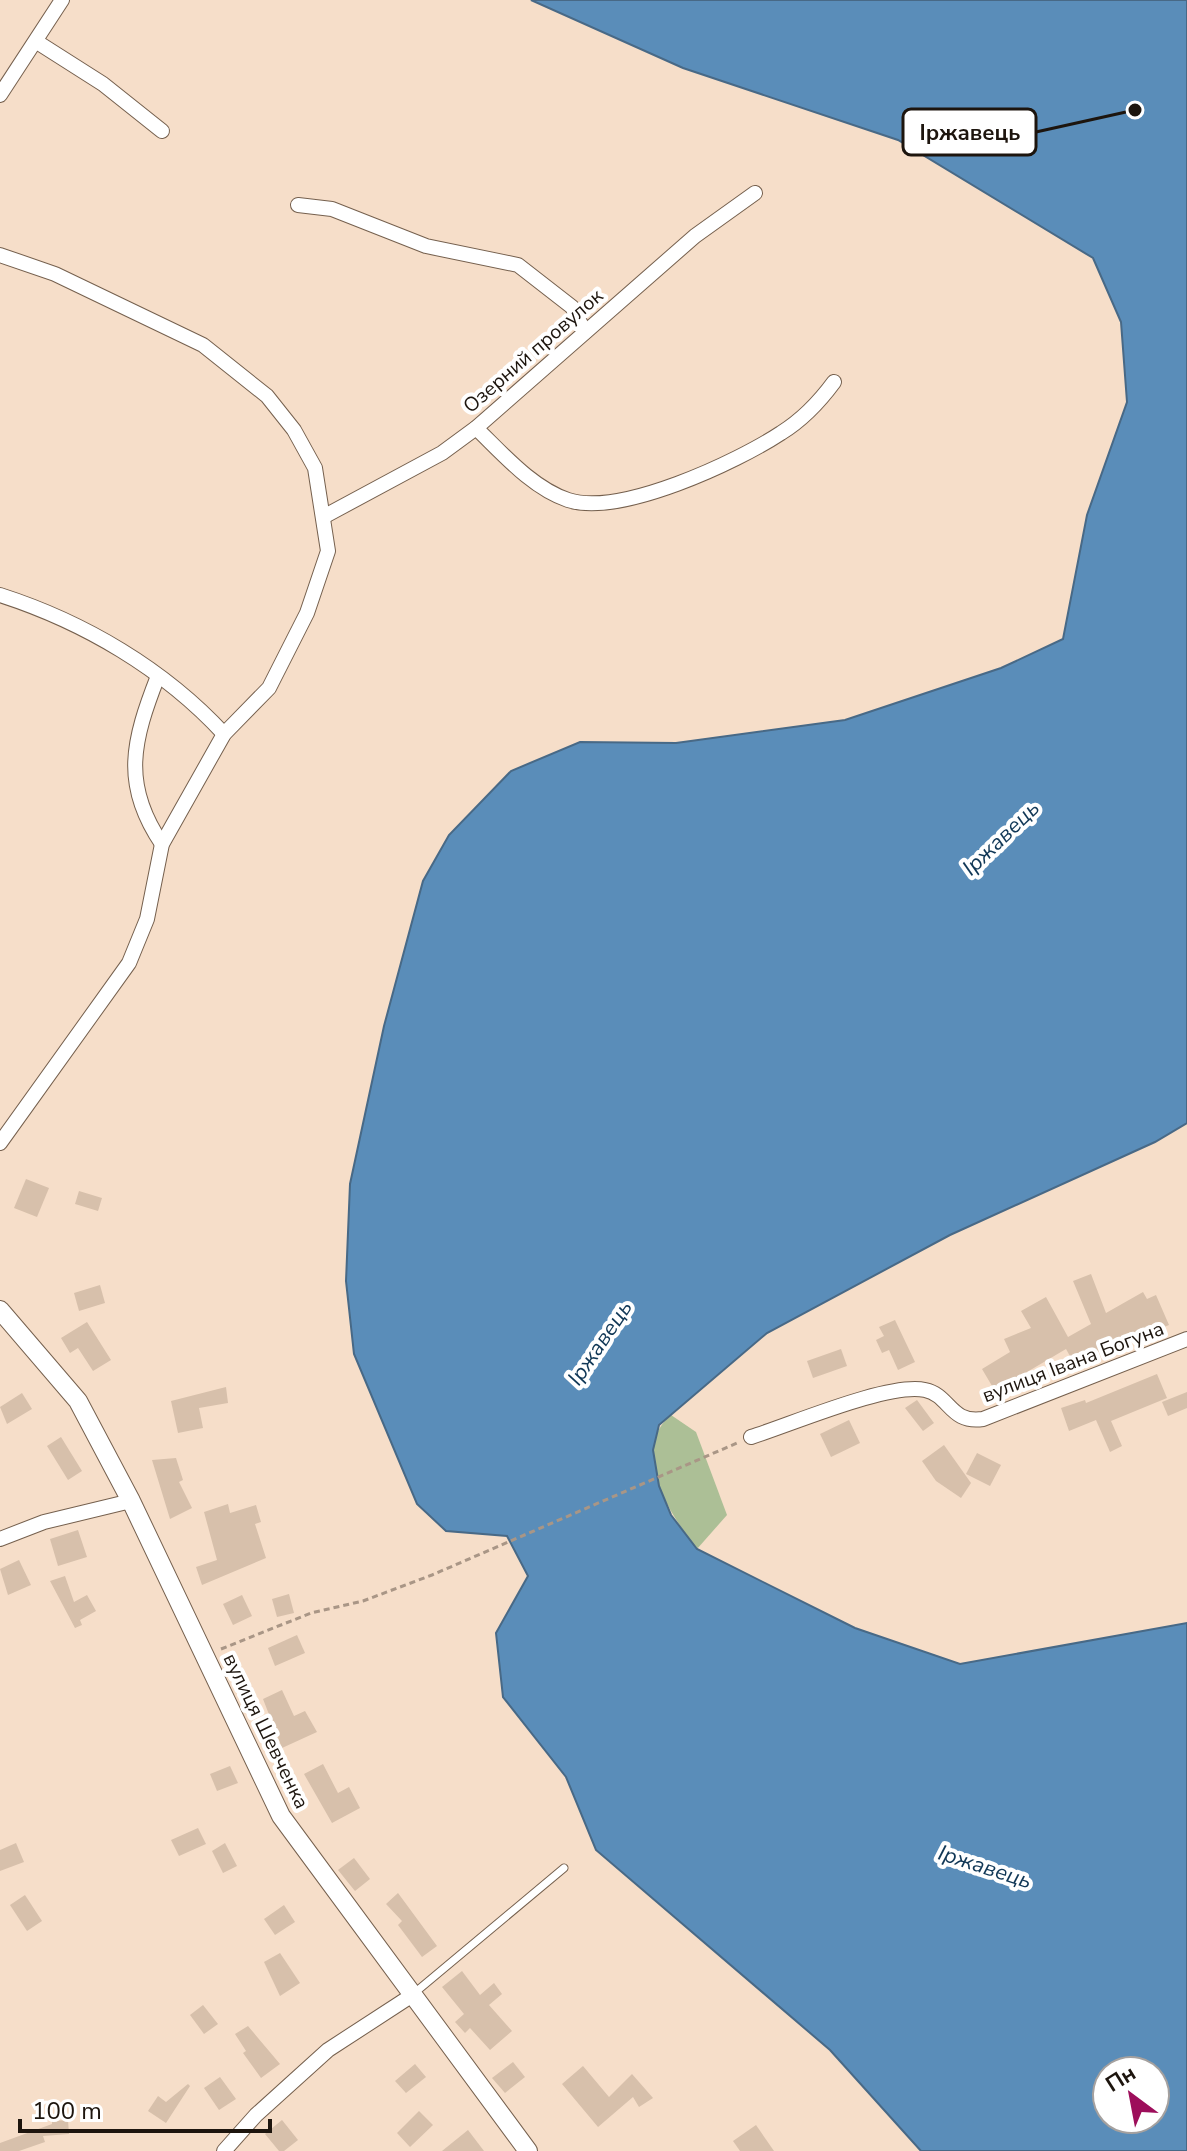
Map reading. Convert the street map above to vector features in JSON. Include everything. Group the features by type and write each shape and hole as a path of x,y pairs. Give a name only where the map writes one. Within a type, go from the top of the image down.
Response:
{"street":[{"path":"0,95 62,0"},
{"path":"37,42 103,84 162,131"},
{"name":"Озерний провулок","path":"323,517 442,453 476,428 695,236 755,193"},
{"path":"298,205 332,209 426,246 518,265 572,307 585,332"},
{"path":"0,255 55,274 203,345 267,396 294,430 315,468 328,551 307,613 269,688 224,734 162,844 147,919 129,963 0,1143"},
{"path":"476,428 535,482 569,501 620,502 722,466 783,432 819,401 834,382"},
{"path":"0,595 83,626 158,676 202,710 224,734"},
{"path":"158,676 140,723 133,770 146,820 162,844"},
{"name":"вулиця Шевченка","path":"0,1310 78,1401 131,1501 281,1816 528,2151"},
{"name":"вулиця Івана Богуна","path":"751,1437 881,1394 916,1389 929,1390 960,1418 983,1419 1187,1339"},
{"path":"0,1539 44,1522 131,1501"},
{"path":"224,2151 256,2115 328,2050 411,1996"}],"lane":[{"path":"411,1996 564,1868"}],"path":[{"path":"206,1658 217,1650 311,1613 363,1601 506,1546 677,1467 751,1437"}],"green space":[{"path":"671,1415 696,1432 727,1515 697,1549 666,1502 653,1465 653,1446 659,1430"}],"water":[{"path":"531,0 1187,0 1187,1123 1155,1142 950,1235 767,1333 659,1425 653,1450 659,1486 671,1515 697,1549 855,1628 960,1664 1187,1623 1187,2151 921,2151 830,2050 596,1850 566,1777 503,1697 496,1633 528,1576 507,1536 446,1531 417,1504 354,1354 346,1281 350,1184 384,1026 423,881 449,835 511,771 580,742 676,743 845,720 1001,668 1063,639 1087,515 1127,402 1121,322 1093,258 898,140 683,68"}],"building":[{"path":"26,1179 49,1188 37,1217 14,1208"},
{"path":"79,1191 102,1198 98,1211 75,1204"},
{"path":"1091,1274 1106,1313 1143,1292 1147,1299 1156,1295 1169,1325 1147,1334 1146,1330 1106,1354 1103,1349 1075,1365 1066,1349 995,1391 982,1369 1010,1352 1004,1339 1031,1328 1021,1311 1046,1297 1068,1337 1091,1324 1073,1281"},
{"path":"100,1285 105,1303 79,1311 74,1293"},
{"path":"895,1320 915,1362 898,1370 889,1350 882,1353 876,1340 884,1336 879,1327"},
{"path":"87,1322 111,1360 93,1371 78,1348 70,1353 61,1338"},
{"path":"841,1349 847,1366 813,1378 807,1361"},
{"path":"1157,1374 1167,1398 1111,1421 1122,1446 1110,1452 1096,1420 1069,1431 1061,1408 1085,1400 1086,1403"},
{"path":"226,1387 228,1403 199,1408 203,1428 178,1433 171,1401"},
{"path":"1187,1392 1187,1408 1168,1416 1162,1402"},
{"path":"22,1393 32,1409 7,1424 0,1407"},
{"path":"917,1400 934,1423 923,1431 905,1408"},
{"path":"849,1420 860,1443 831,1457 820,1434"},
{"path":"61,1437 82,1471 68,1480 47,1446"},
{"path":"944,1445 971,1483 961,1498 936,1481 922,1461"},
{"path":"977,1453 1001,1465 990,1486 966,1474"},
{"path":"176,1458 183,1480 179,1482 192,1508 170,1519 152,1460"},
{"path":"228,1504 230,1513 256,1505 261,1522 255,1524 266,1558 202,1585 196,1567 217,1560 204,1512"},
{"path":"78,1530 87,1557 58,1566 50,1539"},
{"path":"19,1560 31,1585 8,1595 0,1569"},
{"path":"65,1576 74,1602 87,1595 96,1611 80,1620 82,1625 75,1628 50,1581"},
{"path":"289,1594 294,1613 277,1617 272,1599"},
{"path":"242,1595 252,1616 233,1625 223,1604"},
{"path":"297,1635 305,1653 275,1666 268,1648"},
{"path":"282,1690 294,1716 305,1711 317,1732 282,1748 263,1699"},
{"path":"323,1764 338,1793 349,1787 360,1808 332,1823 304,1774"},
{"path":"230,1766 238,1783 217,1791 210,1774"},
{"path":"198,1828 206,1844 179,1856 171,1840"},
{"path":"16,1843 24,1862 0,1871 0,1850"},
{"path":"225,1843 237,1866 223,1873 212,1851"},
{"path":"354,1858 370,1879 355,1891 338,1870"},
{"path":"398,1893 437,1946 422,1957 398,1925 402,1921 386,1904"},
{"path":"25,1895 42,1921 27,1931 10,1905"},
{"path":"284,1905 295,1922 275,1935 264,1919"},
{"path":"280,1953 300,1983 280,1996 264,1962"},
{"path":"462,1971 480,1995 494,1983 502,1994 489,2005 512,2031 490,2050 470,2028 465,2033 455,2022 464,2014 442,1987"},
{"path":"203,2005 218,2024 204,2034 190,2015"},
{"path":"248,2026 280,2064 261,2078 243,2053 246,2051 235,2034"},
{"path":"513,2062 525,2077 505,2093 492,2078"},
{"path":"415,2064 426,2077 406,2093 395,2081"},
{"path":"583,2066 609,2097 632,2074 653,2098 639,2107 633,2097 598,2127 562,2084"},
{"path":"220,2077 236,2099 219,2110 204,2088"},
{"path":"188,2084 190,2086 166,2123 148,2111 158,2096 166,2102"},
{"path":"419,2111 433,2125 410,2147 397,2133"},
{"path":"68,2120 69,2134 43,2136 45,2142 19,2151 0,2151 0,2143 52,2124 52,2121"},
{"path":"282,2120 298,2140 284,2151 279,2151 265,2134"},
{"path":"756,2125 774,2151 740,2151 733,2141"},
{"path":"468,2130 484,2151 442,2151"}],"place":[{"name":"Іржавець","path":"1135,110"}]}
